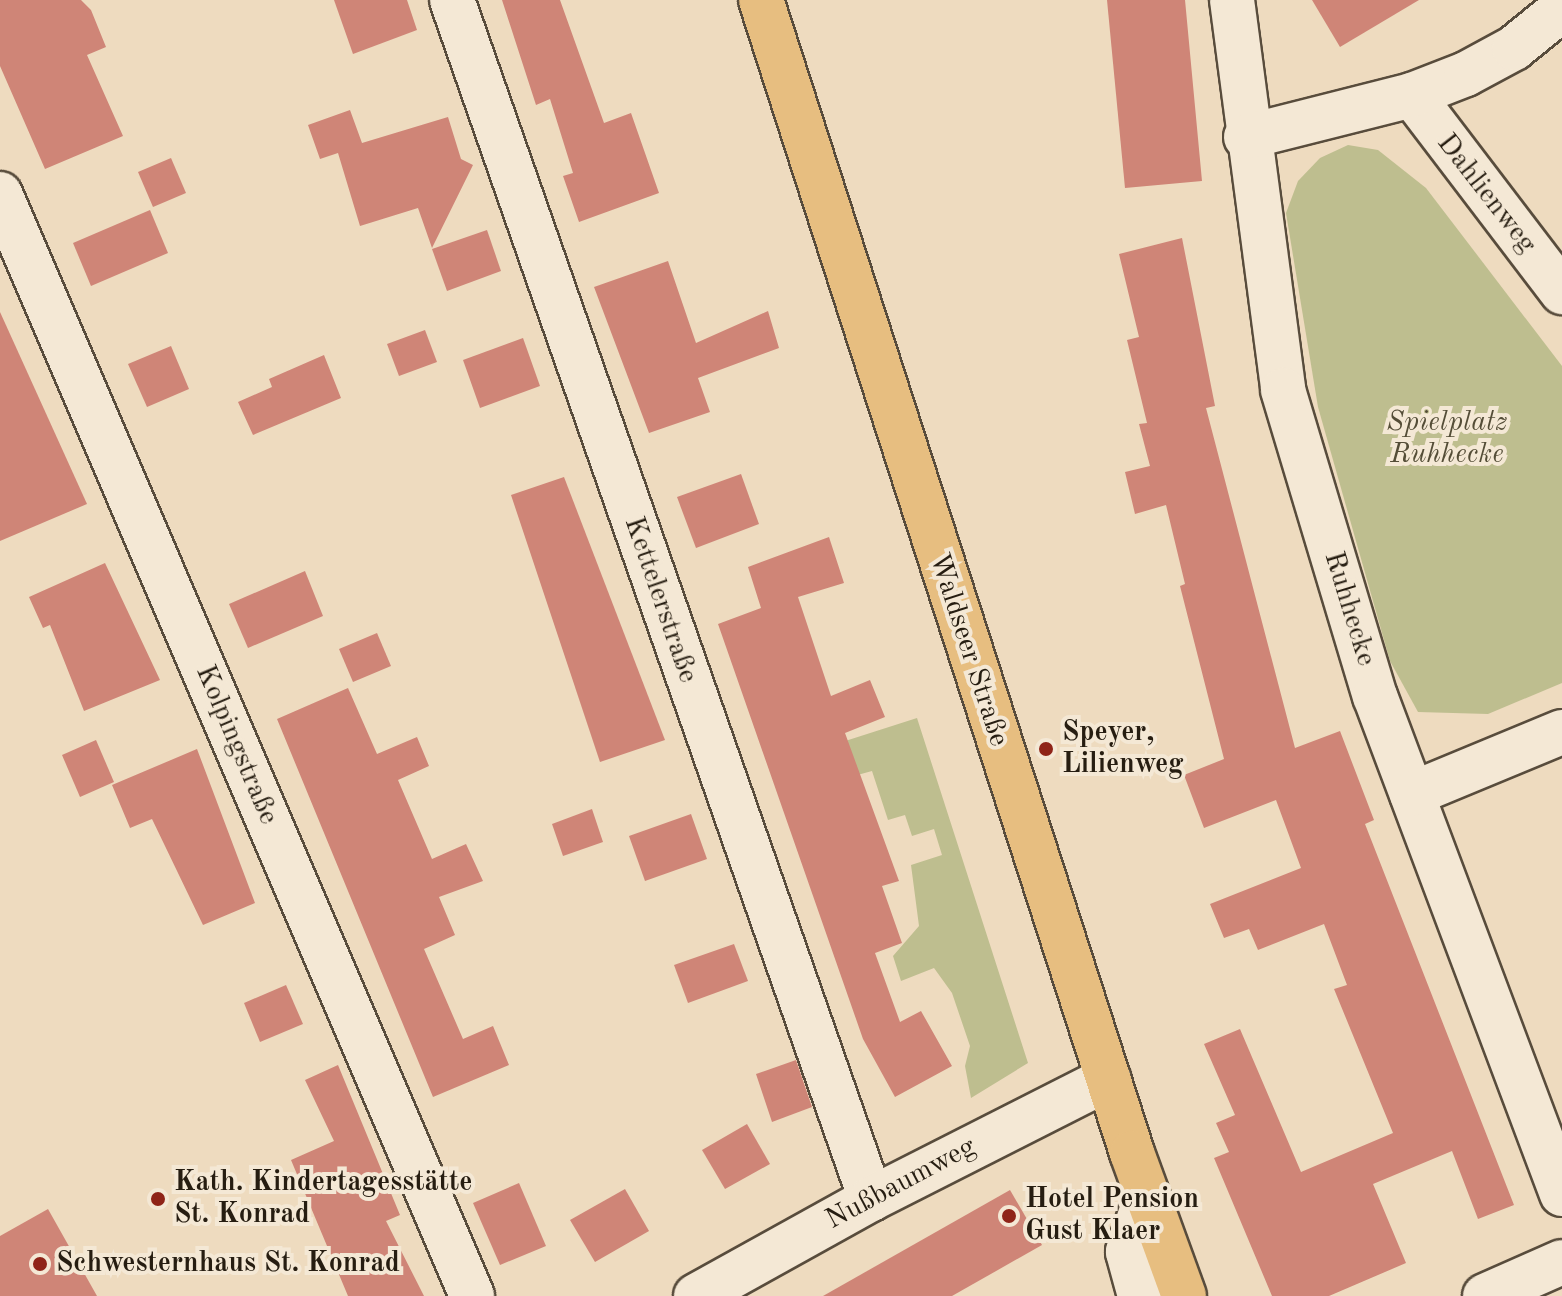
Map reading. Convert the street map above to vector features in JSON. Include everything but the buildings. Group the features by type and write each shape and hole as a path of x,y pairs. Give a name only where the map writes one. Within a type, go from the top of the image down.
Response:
{"main road":[{"name":"Waldseer Straße","path":"761,0 1108,1079 1184,1296"}],"street":[{"name":"Kettelerstraße","path":"452,0 871,1199"},
{"name":"Ruhhecke","path":"1232,0 1246,137 1283,390 1375,696 1562,1194"},
{"path":"1246,137 1412,95 1514,48 1562,9"},
{"name":"Dahlienweg","path":"1412,95 1562,292"},
{"name":"Kolpingstraße","path":"0,194 472,1296"},
{"path":"1412,794 1562,732"},
{"name":"Nußbaumweg","path":"696,1296 871,1199 1108,1079"},
{"path":"1140,1296 1128,1252 1147,1194"},
{"path":"1485,1296 1562,1262"}],"green space":[{"name":"Spielplatz Ruhhecke","path":"1348,145 1378,150 1426,188 1562,366 1562,683 1488,714 1418,712 1390,661 1318,407 1286,213 1298,181 1320,158"},
{"path":"917,718 1028,1063 971,1098 965,1066 970,1046 952,993 934,968 901,981 893,956 919,926 911,865 942,855 934,829 912,836 905,815 888,820 872,771 850,777 839,743"}],"place":[{"name":"Speyer, Lilienweg","path":"1046,749"},
{"name":"Kath. Kindertagesstätte St. Konrad","path":"158,1199"},
{"name":"Hotel Pension Gust Klaer","path":"1009,1216"},
{"name":"Schwesternhaus St. Konrad","path":"40,1264"}]}
